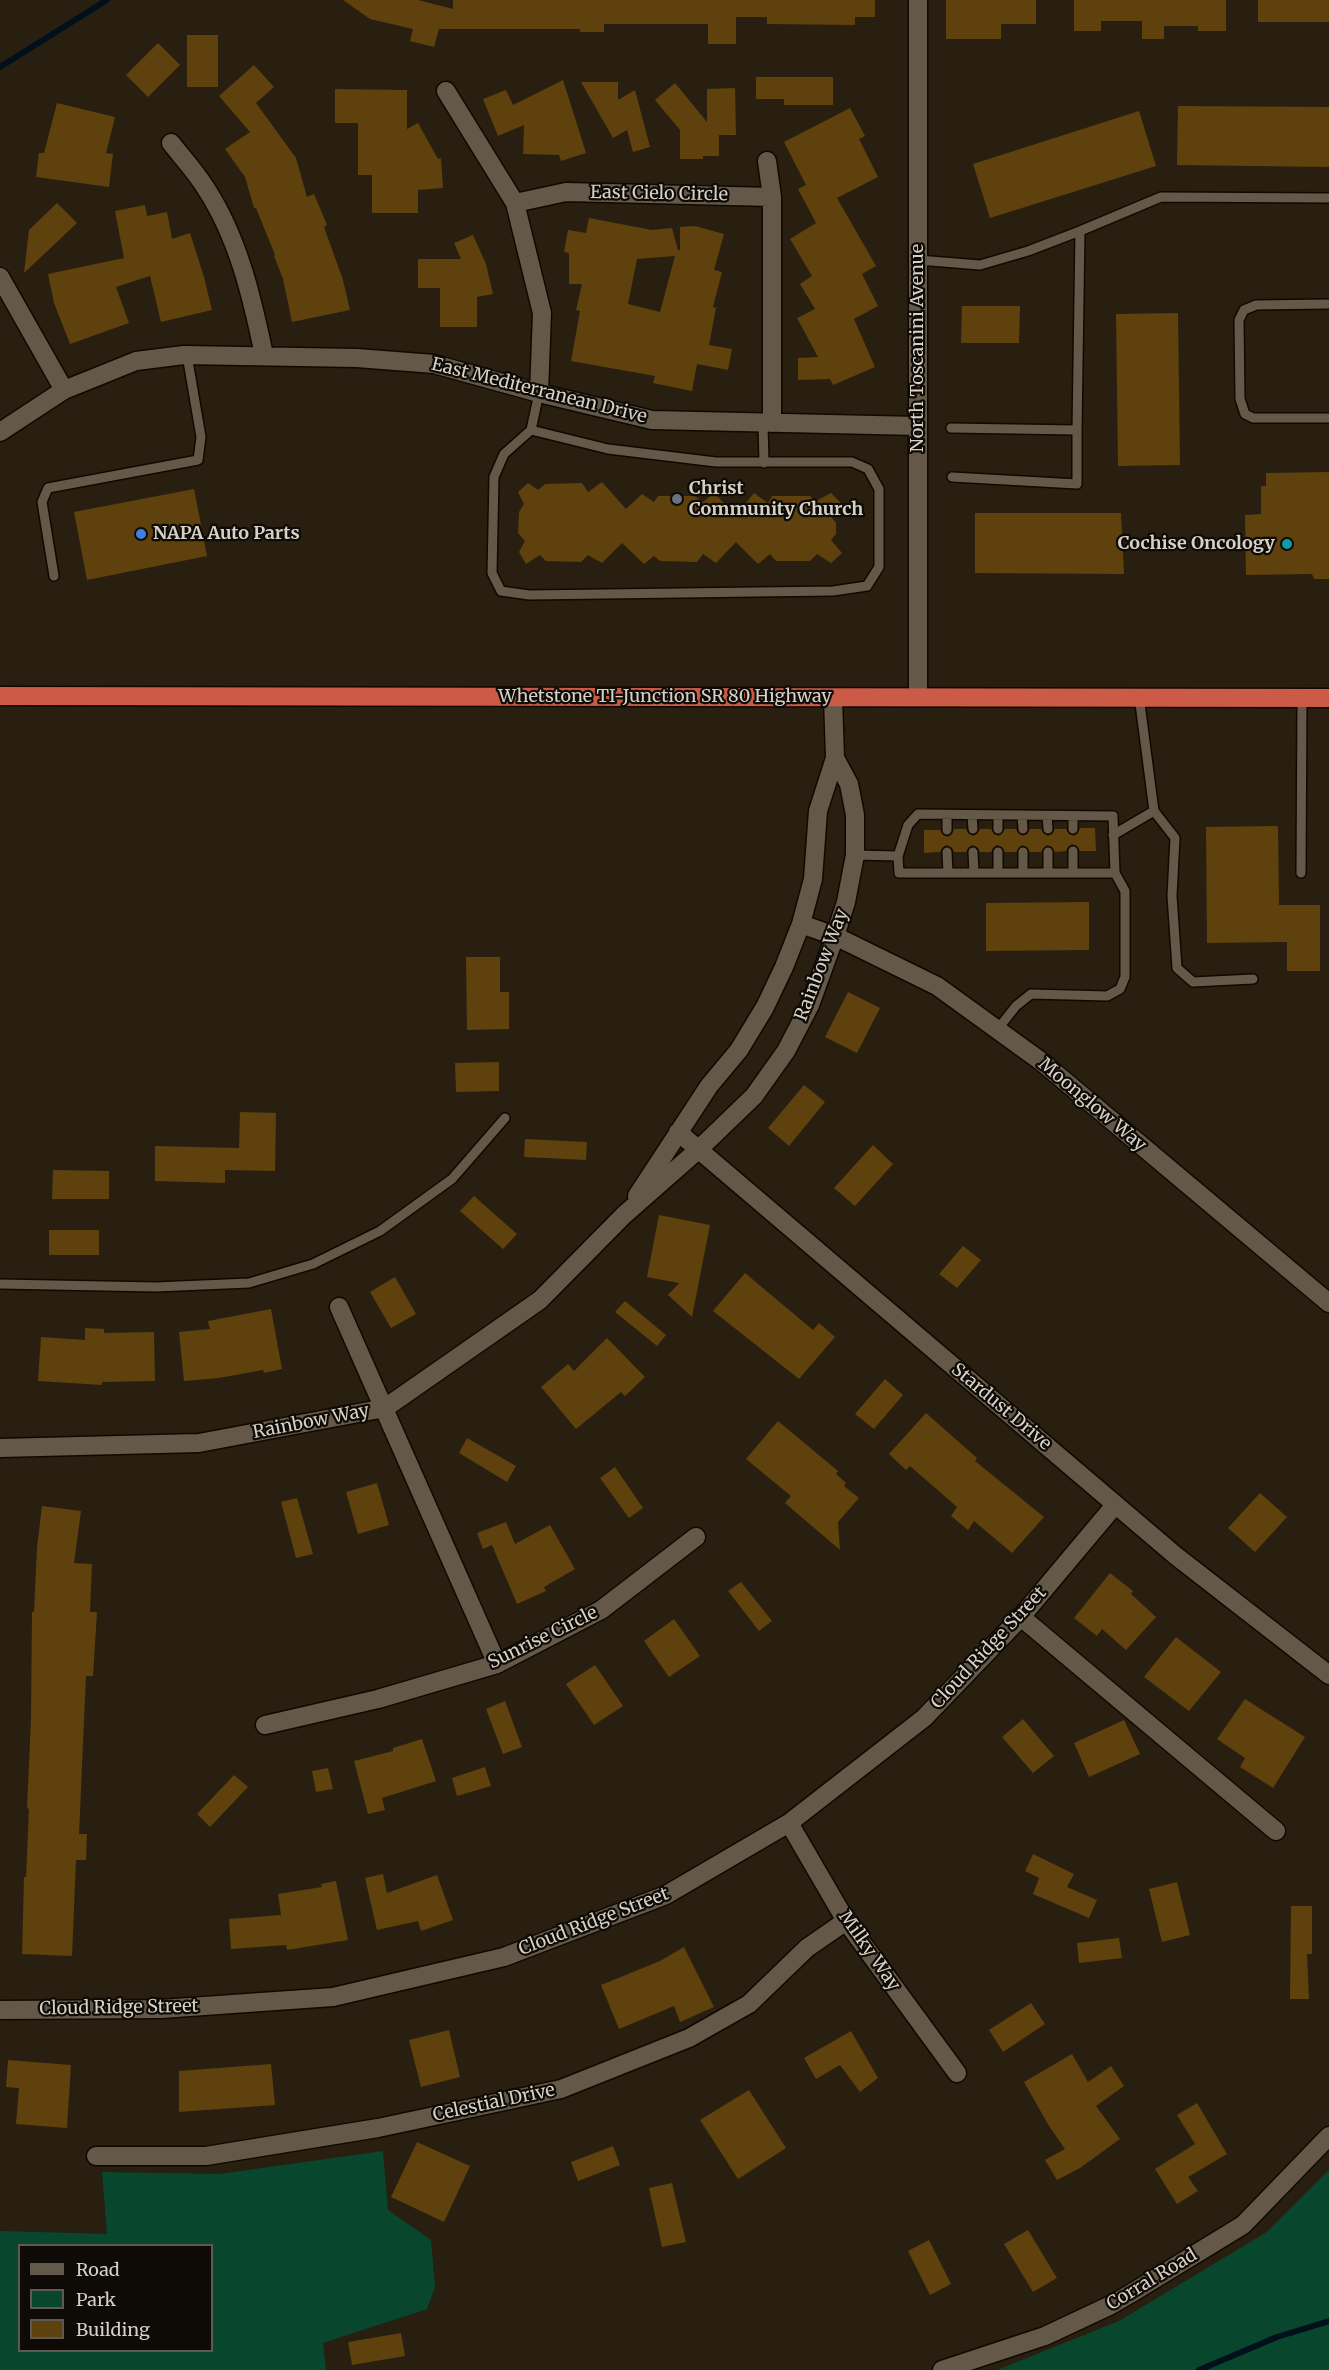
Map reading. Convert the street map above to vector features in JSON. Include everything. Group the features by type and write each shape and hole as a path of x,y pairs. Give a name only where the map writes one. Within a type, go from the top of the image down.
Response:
{"highway":[{"name":"Whetstone TI-Junction SR 80 Highway","path":"0,696 1329,698"}],"street":[{"name":"North Toscanini Avenue","path":"918,0 918,696"},
{"path":"446,91 515,203 542,313 539,393"},
{"path":"171,143 206,187 228,233 249,285 264,355"},
{"path":"767,161 772,197 767,423"},
{"name":"East Cielo Circle","path":"515,203 566,192 772,197"},
{"path":"0,277 64,390"},
{"name":"East Mediterranean Drive","path":"0,432 64,390 136,361 187,355 357,358 434,364 539,393 652,420 918,426"},
{"name":"Rainbow Way","path":"624,1215 709,1086 739,1050 765,1007 784,967 801,924 813,879 818,811 835,758 833,698"},
{"name":"Rainbow Way","path":"0,1448 199,1443 385,1408 540,1300 624,1215 698,1150 754,1096 786,1051 810,1005 835,936 846,902 855,855 855,815 849,784 835,758"},
{"name":"Moonglow Way","path":"801,924 835,936 937,986 1042,1062 1329,1303"},
{"name":"Stardust Drive","path":"678,1132 1176,1556 1329,1675"},
{"path":"339,1307 497,1664"},
{"name":"Cloud Ridge Street","path":"0,2010 161,2009 333,1997 504,1957 666,1896 789,1823 924,1718 1021,1617 1115,1505"},
{"name":"Sunrise Circle","path":"265,1725 378,1699 497,1664 601,1610 696,1537"},
{"path":"1021,1617 1276,1831"},
{"name":"Milky Way","path":"789,1823 846,1922 957,2073"},
{"name":"Celestial Drive","path":"96,2156 206,2156 378,2128 561,2089 689,2038 749,2004 807,1948 846,1922"},
{"name":"Corral Road","path":"942,2370 1045,2336 1111,2305 1243,2226 1329,2136"}],"lane":[{"path":"918,260 980,265 1028,251 1161,197 1329,198"},
{"path":"952,477 1077,484 1080,231"},
{"path":"1329,304 1256,305 1244,309 1239,320 1239,399 1245,414 1253,418 1329,418"},
{"path":"54,576 42,502 48,488 198,460 201,436 187,355"},
{"path":"531,430 608,448 716,462 852,462 868,469 879,489 879,567 867,586 833,591 529,595 501,591 492,573 494,477 504,454 531,430 539,393"},
{"path":"764,463 767,423"},
{"path":"951,428 1077,430"},
{"path":"1138,696 1154,811 1175,838 1173,896 1177,968 1193,982 1253,979"},
{"path":"1301,873 1302,698"},
{"path":"1113,835 1154,811"},
{"path":"997,1030 1016,1006 1031,994 1107,996 1120,989 1125,977 1125,891 1115,873 1113,816 918,814 908,825 898,856 898,873 1115,873"},
{"path":"947,814 947,830"},
{"path":"972,814 972,829"},
{"path":"998,815 998,829"},
{"path":"1022,815 1023,829"},
{"path":"1047,816 1048,829"},
{"path":"1073,816 1073,829"},
{"path":"1073,851 1073,873"},
{"path":"948,852 948,873"},
{"path":"973,852 974,873"},
{"path":"998,852 998,873"},
{"path":"1023,852 1023,873"},
{"path":"1048,852 1048,873"},
{"path":"855,855 898,856"},
{"path":"0,1284 156,1287 249,1283 312,1264 380,1231 452,1179 505,1118"}],"green space":[{"path":"383,2151 388,2210 431,2240 435,2287 427,2309 323,2343 326,2370 0,2370 0,2231 107,2234 102,2172 219,2174"},
{"path":"1329,2170 1329,2370 997,2370 1119,2321 1267,2232"}],"building":[{"path":"343,0 418,0 453,9 453,0 875,0 875,17 855,17 855,25 767,24 767,17 736,17 736,44 708,44 708,24 604,24 604,32 580,32 580,29 439,29 434,47 410,41 413,29 370,19"},
{"path":"946,0 1036,0 1036,24 1001,24 1001,39 946,39"},
{"path":"1074,0 1226,0 1226,31 1198,31 1198,26 1164,26 1164,39 1142,39 1142,21 1101,21 1101,31 1074,31"},
{"path":"1258,0 1329,0 1329,22 1258,22"},
{"path":"187,35 218,35 218,87 187,87"},
{"path":"158,43 180,65 148,97 126,75"},
{"path":"254,65 274,87 256,103 296,158 307,197 314,194 327,225 324,227 343,280 350,310 292,322 283,279 256,208 254,208 245,177 225,149 250,132 219,96"},
{"path":"756,77 833,77 833,105 784,105 784,99 756,99"},
{"path":"563,80 586,153 561,161 559,155 523,154 524,125 498,136 483,99 506,90 513,105"},
{"path":"581,82 618,82 618,100 635,90 650,147 633,152 627,130 613,138"},
{"path":"675,83 707,122 707,89 735,88 736,135 719,135 719,156 680,159 680,130 655,100"},
{"path":"335,89 407,90 407,129 418,123 438,159 441,158 443,188 418,190 418,213 372,213 372,175 358,175 358,123 335,123"},
{"path":"57,103 115,117 106,153 113,154 109,187 36,177 39,153 44,153"},
{"path":"1178,106 1329,107 1329,167 1177,165"},
{"path":"850,108 865,136 859,139 878,177 837,198 876,266 862,274 878,306 854,319 875,367 833,385 830,379 798,380 798,358 818,357 797,318 815,309 800,284 812,276 790,239 816,223 798,189 806,185 784,142"},
{"path":"1139,111 1156,166 990,218 973,164"},
{"path":"57,203 77,223 24,273 29,230"},
{"path":"145,205 147,216 167,212 172,239 190,233 212,310 161,322 150,276 116,287 129,323 70,344 54,303 48,274 124,258 115,211"},
{"path":"589,218 652,230 672,228 678,250 680,250 680,227 695,226 724,234 714,270 722,272 713,307 716,308 709,345 732,349 728,370 697,364 692,391 653,383 655,376 571,361 580,311 576,310 582,284 569,284 569,253 564,252 568,230 586,233","holes":["675,256 660,312 628,304 637,259"]},
{"path":"473,235 486,264 493,294 477,297 477,327 440,327 440,288 418,288 418,259 461,259 454,243"},
{"path":"962,306 1020,306 1019,343 961,343"},
{"path":"1178,313 1180,465 1118,466 1116,314"},
{"name":"Cochise Oncology","path":"1329,472 1329,579 1314,579 1312,574 1246,575 1245,515 1261,514 1261,486 1266,486 1266,473"},
{"path":"602,482 626,509 642,494 654,502 658,496 695,496 703,502 714,493 736,515 754,493 768,503 772,496 810,496 816,501 831,493 842,504 832,518 836,523 836,534 831,540 842,553 831,563 817,554 810,561 776,561 770,554 758,564 736,542 716,563 703,554 697,562 660,561 654,556 644,564 622,543 602,563 588,555 581,562 546,561 540,555 526,564 519,552 525,541 518,533 519,512 524,504 518,492 528,483 538,490 545,484 582,483 588,492"},
{"name":"NAPA Auto Parts","path":"194,489 207,556 87,580 74,512"},
{"path":"975,513 1121,513 1124,574 975,573"},
{"path":"1278,826 1279,905 1320,905 1320,971 1287,971 1287,942 1207,943 1206,827"},
{"path":"1080,828 1095,828 1096,851 1080,851 1072,844 1066,851 1055,852 1047,845 1041,852 1030,852 1022,845 1016,852 1005,852 997,845 991,852 980,852 973,845 966,852 954,852 947,845 940,852 924,853 924,830 940,830 948,837 954,829 966,829 973,836 980,829 991,829 999,836 1005,829 1016,829 1023,836 1030,829 1041,829 1048,836 1055,829 1066,829 1074,836"},
{"path":"1089,902 1089,950 986,951 986,903"},
{"path":"466,957 500,957 500,992 509,992 509,1029 467,1030"},
{"path":"848,992 880,1008 857,1053 825,1037"},
{"path":"499,1062 499,1091 456,1092 455,1063"},
{"path":"804,1085 825,1102 789,1146 768,1128"},
{"path":"240,1112 276,1113 275,1171 225,1170 225,1183 155,1181 155,1146 239,1148"},
{"path":"525,1139 587,1142 586,1160 524,1157"},
{"path":"873,1145 893,1164 855,1206 834,1188"},
{"path":"53,1170 109,1171 109,1199 52,1199"},
{"path":"474,1196 517,1234 503,1249 460,1211"},
{"path":"659,1215 710,1225 692,1317 668,1295 679,1283 647,1277"},
{"path":"49,1230 99,1230 99,1255 49,1255"},
{"path":"963,1246 981,1260 957,1288 939,1274"},
{"path":"745,1273 813,1330 819,1323 835,1337 799,1379 713,1311"},
{"path":"395,1277 416,1314 391,1328 370,1292"},
{"path":"625,1301 666,1335 657,1346 615,1312"},
{"path":"271,1309 282,1369 184,1381 179,1332 210,1329 208,1321"},
{"path":"85,1328 104,1329 104,1333 154,1332 155,1381 102,1382 102,1385 38,1381 41,1337 85,1340"},
{"path":"607,1338 645,1377 625,1396 621,1392 576,1429 541,1387 568,1364 574,1371"},
{"path":"885,1379 903,1395 874,1429 855,1414"},
{"path":"926,1413 977,1458 975,1461 1044,1517 1012,1553 974,1521 968,1530 951,1516 957,1507 910,1466 906,1470 889,1454"},
{"path":"778,1421 838,1471 836,1474 846,1483 844,1486 859,1498 838,1522 840,1550 785,1503 791,1496 746,1459"},
{"path":"467,1438 516,1466 507,1482 459,1453"},
{"path":"615,1467 643,1508 629,1518 600,1478"},
{"path":"377,1483 389,1525 358,1534 346,1492"},
{"path":"1260,1493 1287,1517 1255,1552 1228,1528"},
{"path":"297,1498 313,1554 296,1558 281,1502"},
{"path":"42,1506 81,1511 74,1563 92,1564 90,1612 97,1612 93,1676 86,1676 82,1766 79,1834 87,1834 86,1860 76,1860 72,1956 22,1954 29,1809 27,1808 32,1612 34,1612 37,1547"},
{"path":"506,1522 515,1544 550,1525 575,1569 544,1587 546,1591 517,1604 492,1545 483,1549 477,1533"},
{"path":"1110,1573 1133,1591 1131,1594 1156,1617 1126,1650 1102,1629 1097,1636 1074,1618"},
{"path":"741,1582 772,1621 759,1631 728,1591"},
{"path":"674,1619 700,1656 669,1677 644,1641"},
{"path":"1176,1637 1221,1672 1189,1711 1144,1677"},
{"path":"595,1665 623,1706 594,1725 566,1684"},
{"path":"1245,1699 1305,1737 1273,1788 1240,1767 1245,1758 1217,1739"},
{"path":"505,1701 522,1747 503,1754 486,1709"},
{"path":"1023,1719 1054,1756 1033,1773 1002,1737"},
{"path":"1124,1720 1140,1754 1089,1777 1074,1743"},
{"path":"422,1739 436,1781 382,1798 385,1810 368,1814 354,1761 393,1751 393,1748"},
{"path":"485,1767 491,1786 457,1796 452,1778"},
{"path":"328,1768 333,1789 316,1792 312,1771"},
{"path":"234,1775 248,1787 210,1827 197,1814"},
{"path":"1033,1854 1074,1874 1067,1887 1097,1900 1089,1918 1033,1894 1039,1878 1025,1871"},
{"path":"383,1874 387,1893 437,1875 453,1920 421,1931 418,1921 377,1930 365,1878"},
{"path":"336,1881 348,1940 287,1950 286,1945 231,1949 229,1919 281,1915 278,1894 322,1887 321,1884"},
{"path":"1177,1882 1190,1935 1162,1942 1149,1889"},
{"path":"1291,1906 1312,1906 1312,1954 1307,1954 1309,1999 1290,1999"},
{"path":"1119,1938 1122,1958 1079,1963 1077,1943"},
{"path":"684,1947 714,2007 680,2022 674,2006 619,2029 601,1985 660,1961"},
{"path":"1031,2003 1045,2024 1003,2052 989,2030"},
{"path":"449,2030 460,2077 421,2087 409,2040"},
{"path":"851,2031 878,2078 860,2092 840,2065 816,2079 804,2058"},
{"path":"1072,2054 1088,2082 1111,2066 1124,2086 1096,2106 1120,2139 1080,2168 1057,2180 1045,2160 1065,2149 1024,2082"},
{"path":"8,2060 71,2065 67,2128 16,2124 19,2088 6,2087"},
{"path":"271,2064 275,2105 179,2112 179,2071"},
{"path":"749,2090 786,2148 738,2179 700,2120"},
{"path":"1197,2103 1227,2154 1188,2177 1198,2191 1177,2204 1155,2169 1195,2144 1177,2115"},
{"path":"417,2142 470,2166 444,2222 391,2197"},
{"path":"613,2146 620,2165 578,2181 571,2162"},
{"path":"672,2183 686,2242 662,2247 649,2188"},
{"path":"1028,2230 1057,2278 1033,2292 1004,2244"},
{"path":"929,2240 951,2284 930,2295 908,2251"},
{"path":"401,2333 405,2356 352,2365 348,2342"}],"waterway":[{"path":"0,67 107,0"},
{"path":"1199,2370 1277,2337 1329,2321"}],"place":[{"name":"Christ Community Church","path":"677,499"},
{"name":"NAPA Auto Parts","path":"141,534"},
{"name":"Cochise Oncology","path":"1287,544"}]}
